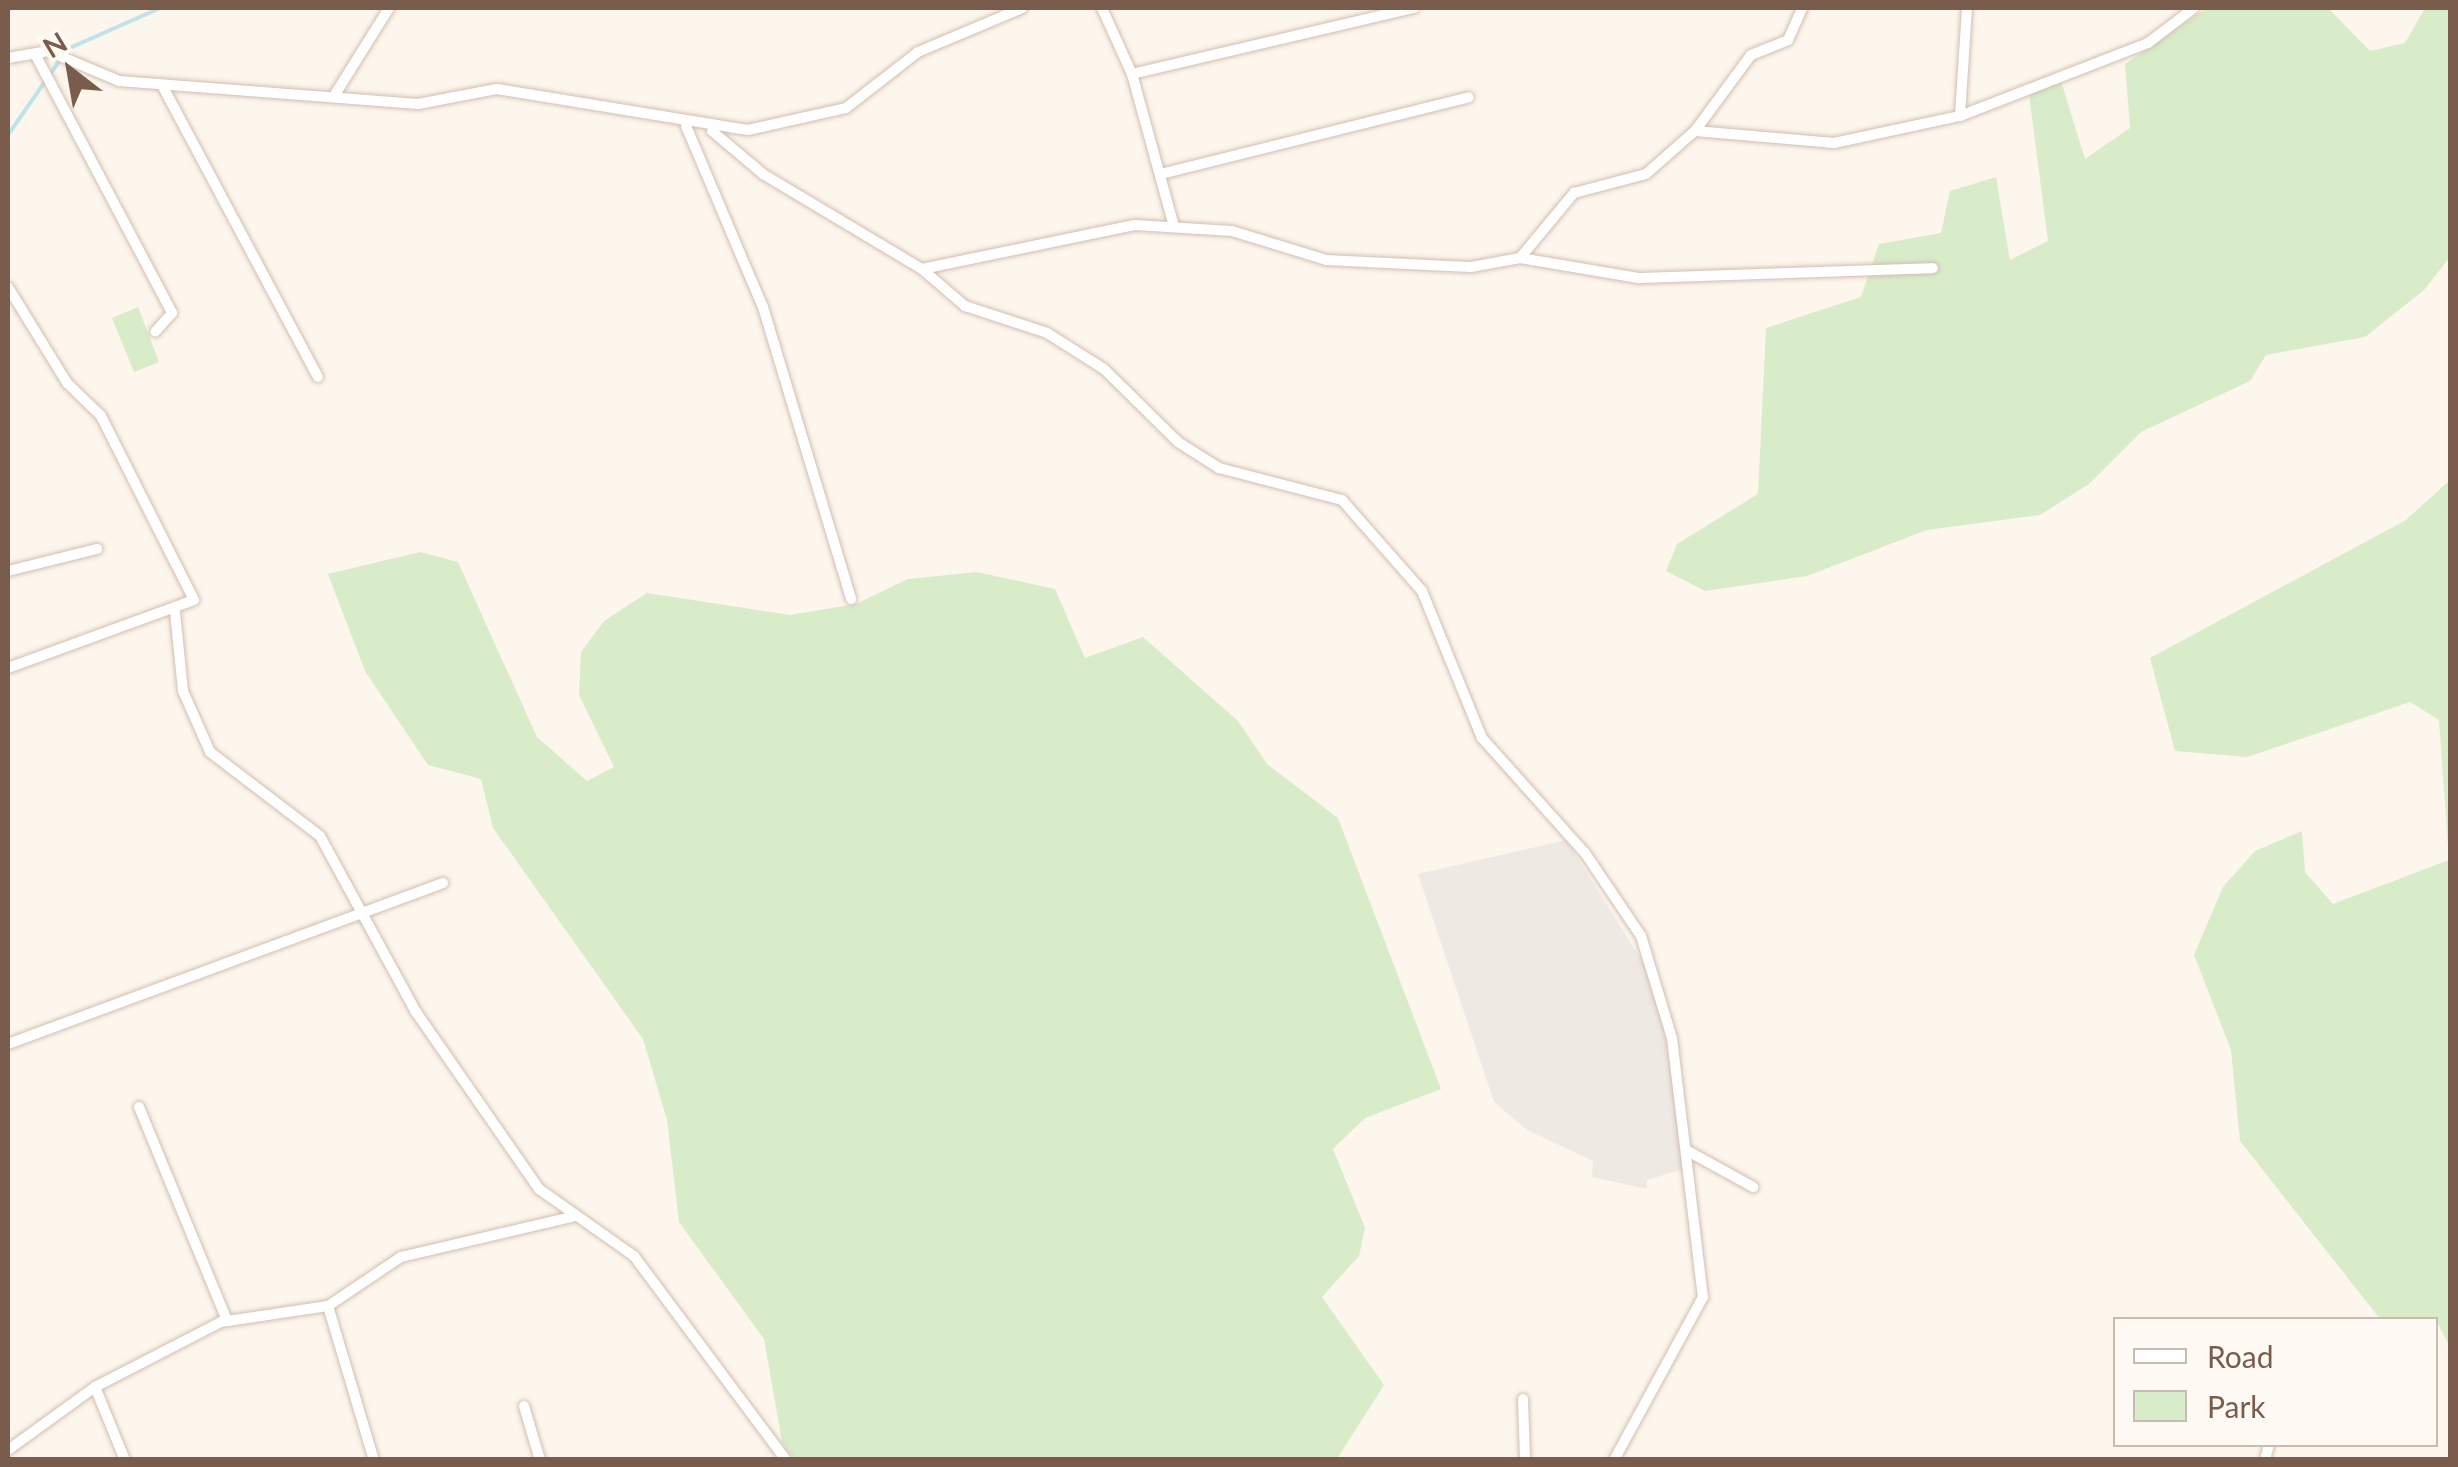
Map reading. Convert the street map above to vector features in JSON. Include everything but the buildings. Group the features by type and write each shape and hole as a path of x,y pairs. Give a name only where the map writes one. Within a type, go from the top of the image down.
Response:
{"street":[{"path":"334,96 388,8"},
{"path":"8,58 39,57 162,85 418,104 497,89 712,131 781,127 846,108 918,52 1022,8"},
{"path":"1102,8 1132,74 1174,226"},
{"path":"1132,74 1414,8"},
{"path":"1520,258 1574,194 1646,174 1695,131 1751,54 1788,40 1802,8"},
{"path":"1960,116 1968,8"},
{"path":"1695,131 1834,143 1960,116 2148,44 2194,8"},
{"path":"39,57 60,90 172,313 155,332"},
{"path":"162,85 318,377"},
{"path":"1161,174 1469,97"},
{"path":"686,126 763,307 851,598"},
{"path":"712,131 763,174 922,269 966,306 1047,333 1104,370 1220,468 1342,500 1422,591 1482,738 1586,853 1648,950 1661,978 1686,1150 1700,1310 1614,1460"},
{"path":"922,269 1047,239 1174,226 1250,234 1326,260 1471,267 1520,258 1638,278 1932,268"},
{"path":"8,287 123,453 194,600 175,612 8,668"},
{"path":"8,572 97,550"},
{"path":"175,612 183,691 210,752 320,836 442,1053 539,1188 572,1218 634,1256 786,1460"},
{"path":"8,1044 444,884"},
{"path":"138,1107 228,1321"},
{"path":"1686,1150 1753,1187"},
{"path":"8,1450 95,1388 228,1321 328,1306 401,1257 572,1218"},
{"path":"328,1306 374,1460"},
{"path":"95,1388 126,1460"},
{"path":"1523,1399 1525,1460"},
{"path":"524,1406 540,1460"}],"shaded area":[{"path":"1566,840 1656,983 1686,1168 1647,1180 1647,1189 1592,1177 1593,1161 1527,1130 1494,1102 1418,874"}],"green space":[{"path":"2207,8 2328,8 2370,51 2405,43 2425,8 2450,8 2450,257 2424,290 2365,337 2266,355 2250,381 2141,432 2089,484 2040,515 1927,530 1807,576 1705,591 1666,571 1677,544 1758,494 1766,328 1861,297 1879,244 1941,233 1950,191 1996,177 2010,260 2048,241 2029,95 2061,81 2085,159 2130,128 2125,64"},
{"path":"138,307 159,362 134,372 112,318"},
{"path":"2450,480 2450,1347 2438,1317 2378,1317 2240,1141 2231,1050 2194,955 2223,887 2255,851 2302,831 2305,872 2333,904 2449,860 2439,720 2410,702 2247,757 2175,751 2150,658 2406,520"},
{"path":"420,552 458,562 537,737 587,781 614,767 579,695 581,652 604,621 647,593 790,615 856,604 908,579 977,572 1055,589 1085,658 1143,637 1238,721 1267,764 1338,818 1441,1089 1365,1118 1333,1149 1365,1228 1359,1256 1322,1297 1384,1385 1337,1459 794,1459 782,1442 764,1339 679,1222 667,1120 643,1039 493,828 481,779 428,765 365,671 328,574"}],"waterway":[{"path":"72,47 160,8"},
{"path":"8,135 62,57"}]}
